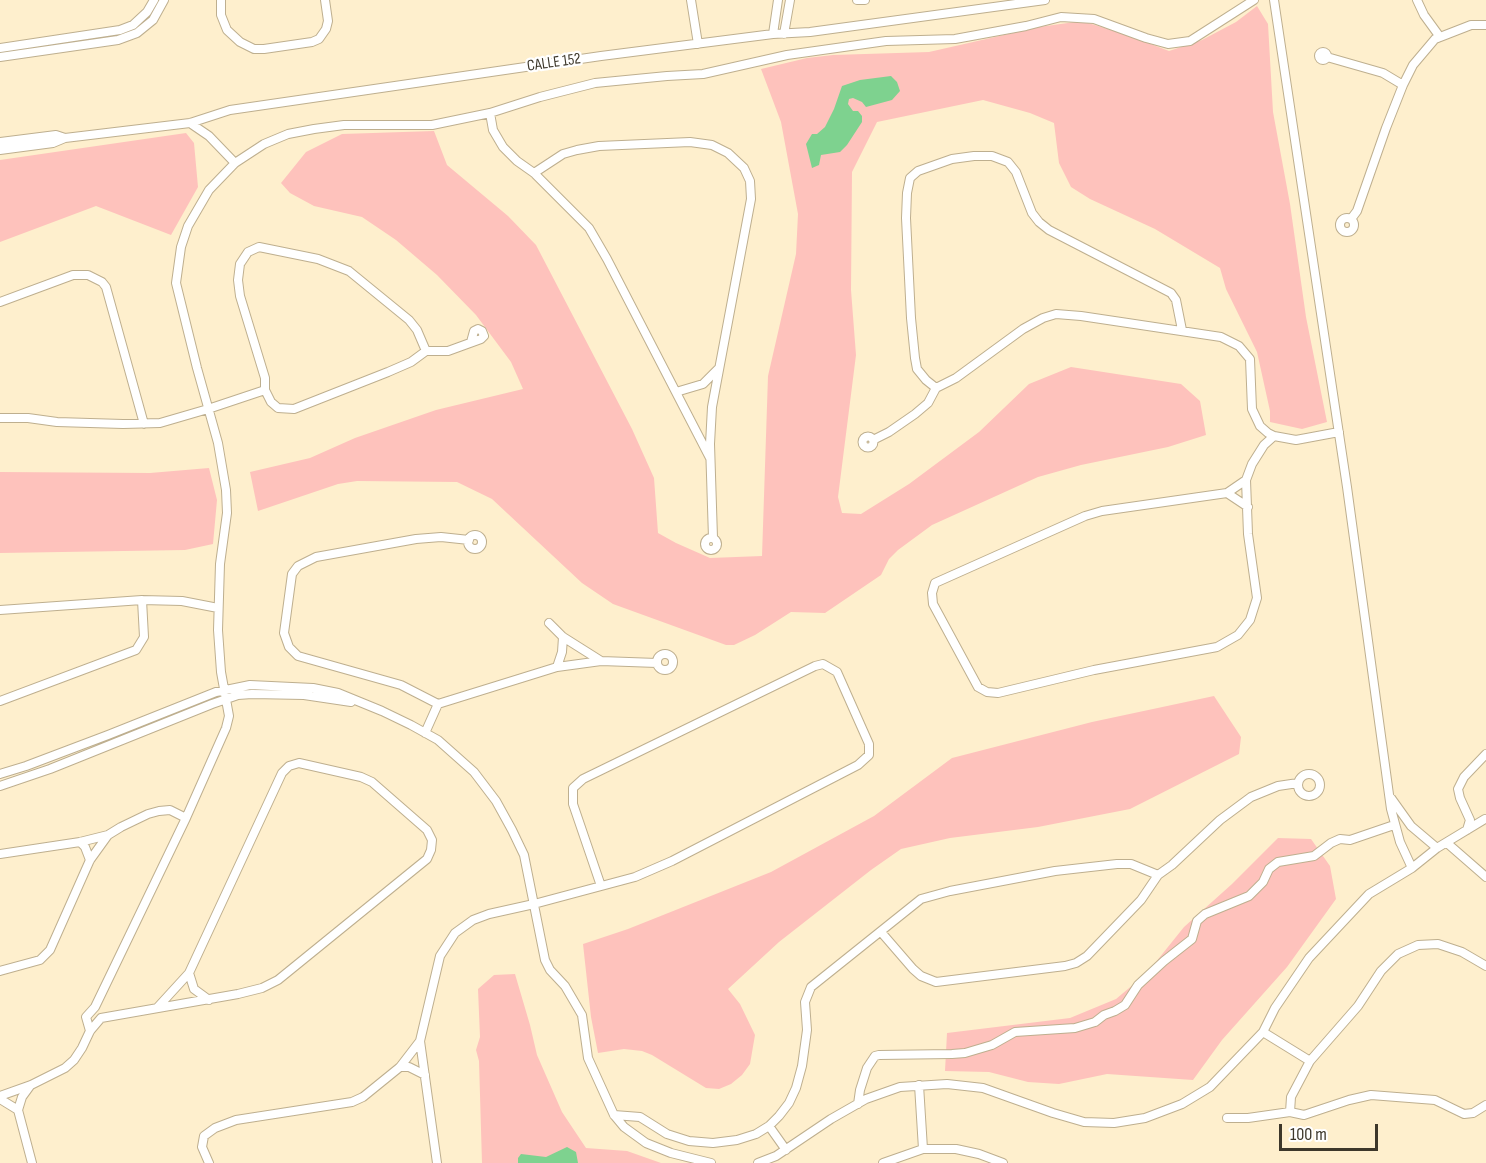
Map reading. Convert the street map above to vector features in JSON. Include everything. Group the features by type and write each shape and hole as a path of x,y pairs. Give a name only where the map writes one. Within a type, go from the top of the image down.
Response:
{"street":[{"path":"0,57 126,28 133,25 147,12 153,0"},
{"path":"0,48 118,40 137,33 153,20 164,0"},
{"path":"221,0 221,15 227,30 240,42 254,49 264,49 319,39 328,21 325,0"},
{"path":"691,0 698,44"},
{"path":"773,34 778,0"},
{"path":"784,34 790,0"},
{"path":"857,0 865,0"},
{"name":"CALLE 152","path":"0,150 53,143 65,138 190,123 230,110 698,44 773,34 810,32 1045,0"},
{"path":"90,1031 86,1017 95,1007 186,818 226,728 229,716 219,652 218,609 220,564 227,513 218,443 176,283 180,247 197,207 234,163 264,144 288,134 314,129 344,125 432,125 490,113 595,83 703,74 787,55 886,41 954,39 1061,17 1094,19 1168,44 1190,41 1254,0"},
{"path":"1274,0 1339,432 1394,825 1412,868"},
{"path":"1417,0 1424,15 1440,37"},
{"path":"1351,219 1357,211 1403,85 1413,65 1435,39 1471,25 1486,25"},
{"path":"1327,57 1383,73 1403,85"},
{"path":"490,113 493,130 503,147 534,173 589,228 710,459"},
{"path":"190,123 209,135 234,163"},
{"name":"CALLE 152","path":"0,142 56,135 65,138"},
{"path":"534,173 563,154 577,150 599,146 690,142 712,145 728,153 744,168 750,181 750,199 712,407 710,459 713,538"},
{"path":"936,388 917,369 915,358 911,318 907,193 910,178 918,171 952,159 992,156 1008,162 1016,172 1032,213 1040,222 1049,230 1171,293 1176,300 1182,330"},
{"path":"426,351 417,330 409,320 350,271 318,259 259,247 248,252 243,259 238,280 240,296 265,378 265,390 271,402 278,408 294,409 411,362 426,351 448,351 471,342"},
{"path":"0,302 73,275 88,275 102,282 106,287 144,424"},
{"path":"873,440 915,414 928,403 936,388 956,378 1023,329 1056,314 1221,337 1239,346 1250,359 1252,410 1260,426 1274,436 1296,440 1339,432"},
{"path":"676,392 703,384 718,369"},
{"path":"0,418 14,417 57,422 160,423 265,390"},
{"path":"1246,480 1227,493 1102,511 1037,537 935,583 932,593 933,604 978,687 987,692 998,693 1094,670 1217,647 1239,635 1250,620 1257,598 1248,534 1246,480 1252,464 1264,445 1274,436"},
{"path":"1227,493 1248,507"},
{"path":"469,540 441,537 416,539 316,557 298,566 292,574 284,633 289,647 298,656 401,685 438,704 557,667 601,661 657,663"},
{"path":"0,610 142,600 182,601 218,609"},
{"path":"0,701 136,650 144,637 142,600"},
{"path":"549,623 562,637 601,661"},
{"path":"557,667 562,652 562,637"},
{"path":"436,1163 420,1041 440,956 455,933 473,920 489,914 534,904 635,877 672,861 858,765 869,755 869,744 837,672 823,664 814,666 583,779 573,788 573,804 601,886"},
{"path":"0,774 224,690 250,684 313,688 338,693 368,705 438,740 474,772 496,801 525,855 544,960 565,986 582,1015 588,1058 614,1115 624,1128 646,1143 678,1155 711,1163"},
{"path":"0,786 50,769 226,699 252,694 304,695 368,705"},
{"path":"425,733 438,704"},
{"path":"1467,830 1470,820 1458,789 1464,777 1486,754"},
{"path":"0,1097 65,1068 74,1060 90,1031 101,1018 209,1000 262,988 278,980 427,859 432,840 427,830 372,782 361,777 299,763 289,766 282,773 189,973 156,1008"},
{"path":"881,932 913,969 921,976 936,982 1065,966 1087,956 1141,900 1158,874 1172,865 1220,820 1251,797 1278,786 1299,783"},
{"path":"1390,796 1411,826 1437,848"},
{"path":"0,971 40,960 50,950 90,860 108,836 121,827 159,811 170,810 186,818"},
{"path":"759,1163 786,1150 858,1104 900,1087 947,1084 983,1088 1084,1122 1114,1123 1145,1118 1182,1104 1210,1087 1263,1032 1275,1008 1309,958 1369,894 1485,819"},
{"path":"858,1104 867,1068 875,1056 952,1054 979,1050 1014,1032 1075,1028 1095,1022 1125,1005 1138,985 1192,939 1197,921 1205,914 1249,896 1263,882 1269,869 1278,862 1314,856 1340,839 1350,840 1394,825"},
{"path":"0,854 108,836"},
{"path":"80,842 85,847 90,860"},
{"path":"1447,843 1486,877"},
{"path":"614,1115 640,1117 668,1134 689,1141 713,1143 737,1140 769,1126 789,1103 796,1088 807,1030 806,996 811,987 921,899 950,891 1054,871 1117,864 1131,864 1158,874"},
{"path":"1290,1112 1291,1097 1310,1061 1358,1006 1381,971 1398,954 1418,945 1438,944 1462,952 1486,966"},
{"path":"189,973 194,989 209,1000"},
{"path":"95,1007 101,1018"},
{"path":"1263,1032 1310,1061"},
{"path":"209,1163 202,1147 204,1136 215,1128 236,1120 352,1102 363,1097 400,1067 420,1041"},
{"path":"400,1067 409,1067 425,1075"},
{"path":"31,1085 22,1097 18,1110 32,1163"},
{"path":"919,1085 923,1149"},
{"path":"1227,1118 1248,1118 1290,1112 1304,1115 1371,1095 1435,1100 1464,1114 1473,1113 1486,1105"},
{"path":"0,1097 18,1110"},
{"path":"769,1126 786,1150"},
{"path":"883,1163 923,1149 956,1149 1003,1163"}],"shaded area":[{"path":"1257,6 1268,24 1273,112 1290,204 1306,317 1327,422 1302,429 1270,422 1270,411 1257,352 1226,289 1220,268 1155,229 1090,199 1071,187 1059,163 1054,123 1030,113 983,100 877,122 852,172 851,290 856,355 838,497 842,513 861,514 909,484 979,432 1029,384 1071,367 1181,384 1200,401 1206,435 1168,447 1081,465 1038,477 932,525 898,550 889,559 881,575 825,613 791,612 755,635 734,645 726,645 613,604 582,583 492,499 457,482 357,481 338,484 258,511 250,472 310,458 355,438 436,410 523,389 511,362 476,315 437,275 396,240 362,217 314,206 290,193 281,183 306,152 342,134 434,131 447,165 508,216 536,245 632,429 654,478 658,533 710,558 762,556 768,376 796,254 798,214 781,122 761,69 807,58 833,55 929,52 1039,27 1082,21 1169,51 1202,40 1236,22"},
{"path":"891,76 897,82 900,91 892,100 866,107 862,102 853,98 849,99 848,104 853,111 858,111 862,116 862,122 840,152 821,155 819,165 812,168 806,144 812,134 817,134 825,127 842,86 860,80"},
{"path":"186,133 194,143 198,187 171,235 96,206 0,242 0,160"},
{"path":"209,468 217,500 213,544 185,550 0,553 0,472 150,473"},
{"path":"1214,696 1241,737 1239,754 1130,809 1038,827 950,838 901,849 779,942 728,989 740,1004 755,1035 750,1064 731,1084 719,1089 706,1088 642,1051 624,1049 598,1053 591,1017 583,944 628,929 771,872 874,816 952,758 1092,722"},
{"path":"1278,838 1311,839 1330,866 1336,899 1287,967 1222,1040 1193,1080 1107,1074 1059,1084 1028,1082 989,1072 945,1071 947,1033 1070,1018 1116,999 1147,973 1184,927"},
{"path":"515,974 537,1055 562,1112 586,1148 627,1151 661,1163 482,1163 479,1061 476,1050 480,1037 478,989 494,975"},
{"path":"567,1147 576,1152 578,1163 518,1163 521,1154 546,1157"}]}
